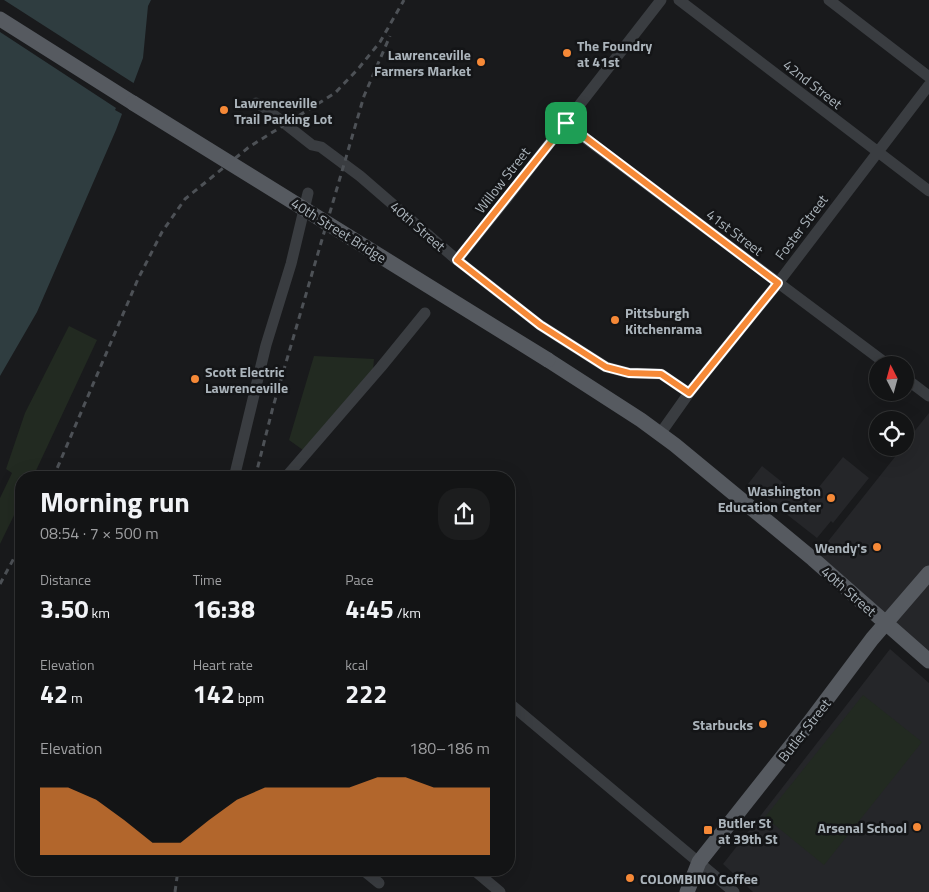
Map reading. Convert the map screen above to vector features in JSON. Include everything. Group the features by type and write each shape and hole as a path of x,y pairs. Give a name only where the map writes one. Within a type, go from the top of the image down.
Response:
{"main road":[{"name":"40th Street Bridge","path":"0,19 548,360 676,445"},
{"name":"40th Street","path":"676,445 813,559 929,661"},
{"name":"Butler Street","path":"687,892 699,862 809,723 872,639 929,572"}],"street":[{"name":"Willow Street","path":"457,260 661,0"},
{"name":"42nd Street","path":"679,0 929,191"},
{"path":"829,0 929,77"},
{"name":"Foster Street","path":"660,434 689,393 778,283 929,85"},
{"name":"40th Street","path":"256,103 312,145 321,147 360,176 457,260 540,325 606,367 629,373 661,374 689,393"},
{"name":"41st Street","path":"566,123 876,356"},
{"path":"236,471 266,344 291,264 308,193"},
{"path":"290,471 425,314"},
{"path":"914,385 929,396"},
{"path":"515,708 734,892"},
{"path":"370,876 379,883"},
{"path":"481,876 500,892"}],"shaded area":[{"path":"0,0 151,0 148,6 143,58 116,130 37,312 0,376"},
{"path":"69,326 97,340 36,471 15,471 15,513 0,544 0,498 12,473 6,469 25,413"},
{"path":"314,356 374,359 373,370 303,450 289,440"},
{"path":"929,413 929,661 818,554 896,456 914,456 914,432"},
{"name":"Washington Education Center","path":"843,457 869,478 833,523 831,521 817,538 748,484 762,466 807,502"},
{"path":"890,649 929,683 929,892 753,892 723,864"},
{"path":"863,695 922,742 824,865 765,817"}],"pier":[{"path":"0,0 4,0 135,84 124,115 0,32"}],"railway":[{"path":"56,471 138,279 162,232 185,199 249,147 335,93 380,42 404,0"},
{"path":"257,471 273,407 364,96 390,36"},
{"path":"0,584 15,556"},
{"path":"175,892 177,876"}],"place":[{"name":"The Foundry at 41st","path":"567,53"},
{"name":"Lawrenceville Farmers Market","path":"481,62"},
{"name":"Lawrenceville Trail Parking Lot","path":"224,110"},
{"name":"Pittsburgh Kitchenrama","path":"615,320"},
{"name":"Scott Electric Lawrenceville","path":"195,379"},
{"name":"Washington Education Center","path":"831,498"},
{"name":"Wendy's","path":"877,547"},
{"name":"Starbucks","path":"763,724"},
{"name":"Arsenal School","path":"917,827"},
{"name":"Butler St at 39th St","path":"708,830"},
{"name":"COLOMBINO Coffee","path":"630,878"}],"route":[{"path":"566,123 778,283 689,393 661,374 629,373 606,367 540,325 457,260 566,123"}]}
